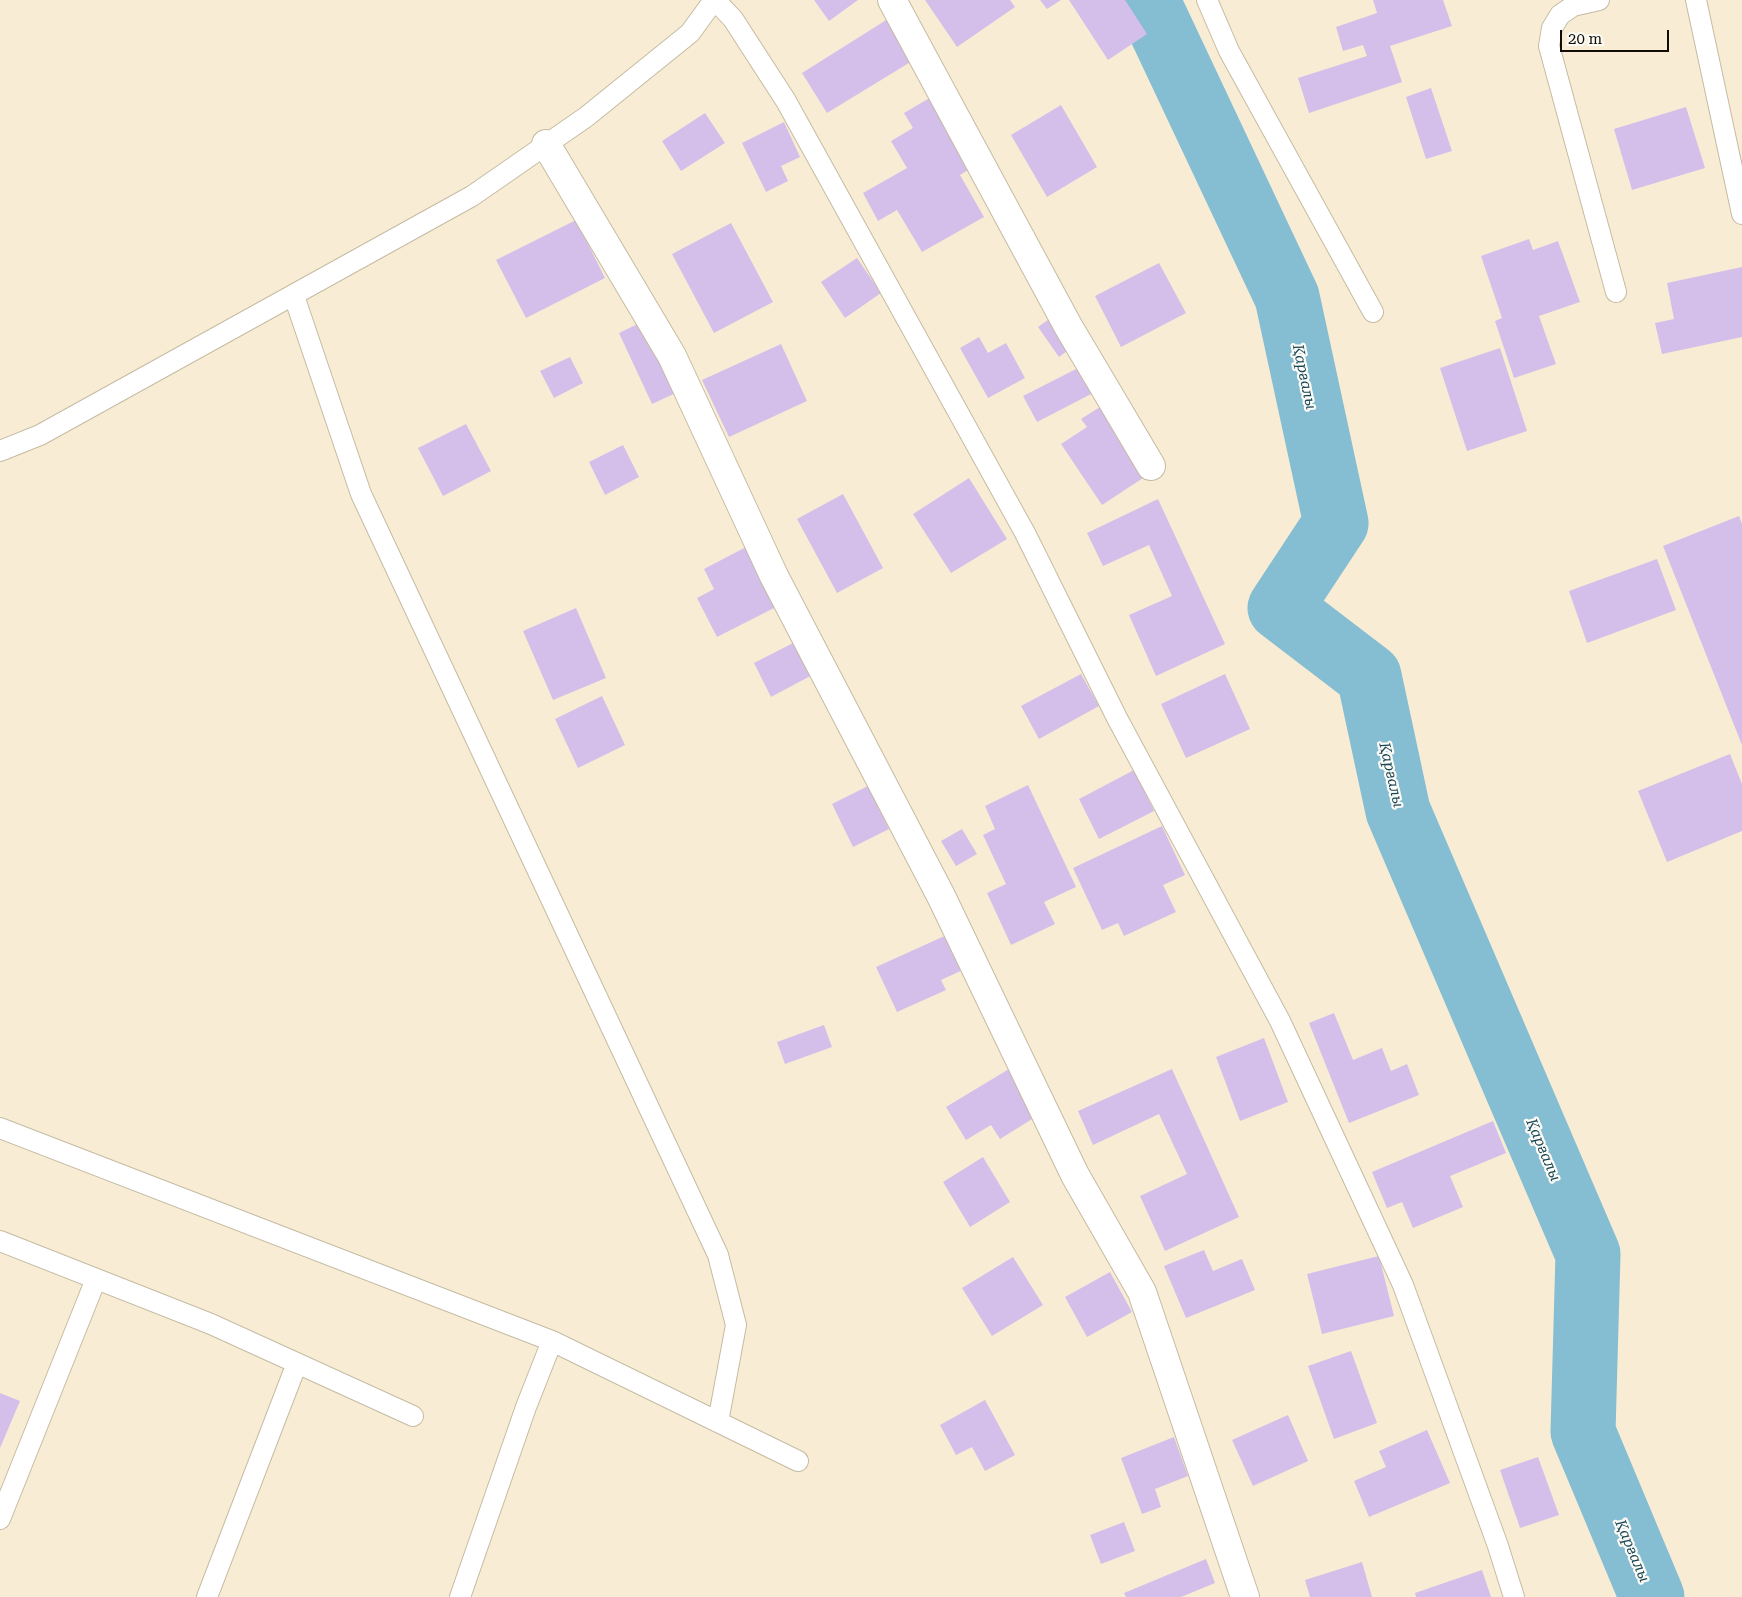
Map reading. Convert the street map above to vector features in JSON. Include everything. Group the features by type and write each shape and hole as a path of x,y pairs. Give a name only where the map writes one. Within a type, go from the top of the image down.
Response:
{"street":[{"path":"892,0 1068,326 1151,466"},
{"path":"546,144 672,356 774,576 940,896 1075,1176 1142,1292 1245,1597"}],"lane":[{"path":"0,451 40,435 472,196 586,117 690,33 714,0 733,19 786,101 1020,524 1117,718 1280,1021 1403,1284 1498,1546 1514,1597"},
{"path":"1207,0 1230,51 1373,312"},
{"path":"1599,0 1573,6 1560,15 1552,28 1549,46 1616,292"},
{"path":"1696,0 1742,214"},
{"path":"294,296 361,494 718,1255 736,1325 718,1422"},
{"path":"0,1128 552,1341 798,1461"},
{"path":"0,1241 211,1324 413,1416"},
{"path":"0,1519 96,1279"},
{"path":"460,1597 526,1407 552,1341"},
{"path":"207,1597 297,1363"}],"building":[{"path":"814,0 858,0 829,21"},
{"path":"925,0 1010,0 1015,7 957,47"},
{"path":"1040,0 1061,0 1047,9"},
{"path":"1069,0 1125,0 1147,34 1108,60"},
{"path":"1373,0 1443,0 1452,26 1390,46 1402,82 1309,113 1298,78 1367,56 1363,45 1343,51 1336,27 1377,13"},
{"path":"891,17 917,58 827,113 802,73"},
{"path":"1431,88 1452,151 1426,159 1406,97"},
{"path":"933,96 973,167 960,175 984,217 922,252 897,210 878,221 863,193 907,168 891,141 913,128 904,113"},
{"path":"1061,105 1097,167 1047,197 1011,135"},
{"path":"1686,107 1705,168 1632,190 1614,129"},
{"path":"705,113 725,143 681,171 662,141"},
{"path":"784,122 800,157 781,166 788,181 766,192 742,143"},
{"path":"576,220 605,278 526,318 496,260"},
{"path":"731,223 773,302 714,333 672,254"},
{"path":"1529,239 1533,250 1558,241 1580,302 1539,316 1556,364 1514,378 1495,321 1502,318 1481,256"},
{"path":"857,258 881,293 845,318 821,282"},
{"path":"1159,263 1186,313 1121,347 1095,296"},
{"path":"1742,267 1742,337 1662,354 1655,323 1674,319 1667,283"},
{"path":"1055,315 1075,345 1059,357 1038,327"},
{"path":"644,321 678,392 652,404 619,333"},
{"path":"979,337 988,353 1006,343 1025,378 988,398 960,348"},
{"path":"781,344 807,401 729,437 702,380"},
{"path":"1500,348 1527,431 1467,451 1440,368"},
{"path":"570,357 583,383 554,398 540,371"},
{"path":"1080,367 1093,393 1037,422 1023,396"},
{"path":"1100,407 1146,476 1102,505 1061,444 1087,427 1081,419"},
{"path":"466,424 491,471 443,496 418,448"},
{"path":"623,445 639,477 605,495 589,462"},
{"path":"969,478 1007,539 951,573 913,514"},
{"path":"843,494 883,568 837,593 797,519"},
{"path":"1158,499 1225,644 1156,676 1129,615 1172,596 1149,545 1103,566 1087,533"},
{"path":"1739,516 1742,524 1742,745 1663,546"},
{"path":"746,547 776,607 717,637 697,598 714,589 704,569"},
{"path":"1657,559 1676,610 1587,643 1569,591"},
{"path":"576,608 606,678 553,700 523,631"},
{"path":"799,640 816,673 771,697 754,663"},
{"path":"1081,674 1099,706 1039,739 1021,706"},
{"path":"1225,674 1250,729 1186,758 1161,704"},
{"path":"602,696 625,745 578,768 555,719"},
{"path":"1730,754 1742,784 1742,831 1667,862 1638,791"},
{"path":"1134,770 1154,811 1099,839 1079,799"},
{"path":"1028,785 1076,887 1044,902 1055,924 1011,945 987,893 1006,884 983,835 995,829 985,806"},
{"path":"868,786 889,829 853,847 832,804"},
{"path":"1162,826 1185,875 1163,885 1176,912 1124,936 1118,923 1102,930 1073,868"},
{"path":"962,829 977,854 956,866 941,841"},
{"path":"949,934 965,969 941,980 946,990 897,1012 876,967"},
{"path":"1334,1013 1353,1060 1382,1048 1391,1071 1407,1064 1419,1095 1349,1123 1309,1023"},
{"path":"824,1025 832,1047 785,1064 777,1042"},
{"path":"1264,1038 1288,1102 1240,1121 1216,1057"},
{"path":"1009,1069 1037,1116 1000,1139 991,1125 966,1140 946,1107"},
{"path":"1172,1069 1239,1217 1165,1251 1140,1196 1187,1174 1159,1114 1093,1145 1078,1111"},
{"path":"1493,1121 1506,1153 1450,1176 1463,1207 1413,1228 1402,1202 1387,1208 1372,1172"},
{"path":"983,1157 1010,1202 970,1227 943,1182"},
{"path":"1204,1250 1213,1271 1242,1259 1255,1290 1186,1318 1164,1266"},
{"path":"1379,1256 1394,1316 1322,1334 1307,1274"},
{"path":"1013,1257 1043,1305 992,1336 962,1288"},
{"path":"1110,1272 1132,1312 1087,1337 1065,1297"},
{"path":"1351,1351 1377,1423 1334,1439 1308,1366"},
{"path":"0,1393 20,1401 0,1448"},
{"path":"985,1400 1015,1455 985,1471 972,1447 956,1455 940,1425"},
{"path":"1288,1415 1308,1461 1253,1486 1232,1440"},
{"path":"1427,1430 1450,1483 1369,1517 1354,1481 1386,1467 1379,1451"},
{"path":"1174,1437 1188,1476 1155,1489 1161,1507 1142,1514 1121,1458"},
{"path":"1538,1457 1559,1515 1520,1528 1500,1470"},
{"path":"1124,1522 1135,1551 1101,1564 1090,1535"},
{"path":"1206,1559 1215,1583 1181,1597 1126,1597 1124,1593"},
{"path":"1362,1562 1372,1597 1310,1597 1305,1580"},
{"path":"1482,1570 1491,1597 1416,1597 1415,1593"}],"waterway":[{"name":"Қарғалы","path":"1147,0 1287,297 1336,523 1280,608 1369,676 1398,811 1588,1254 1583,1432 1652,1597"}]}
